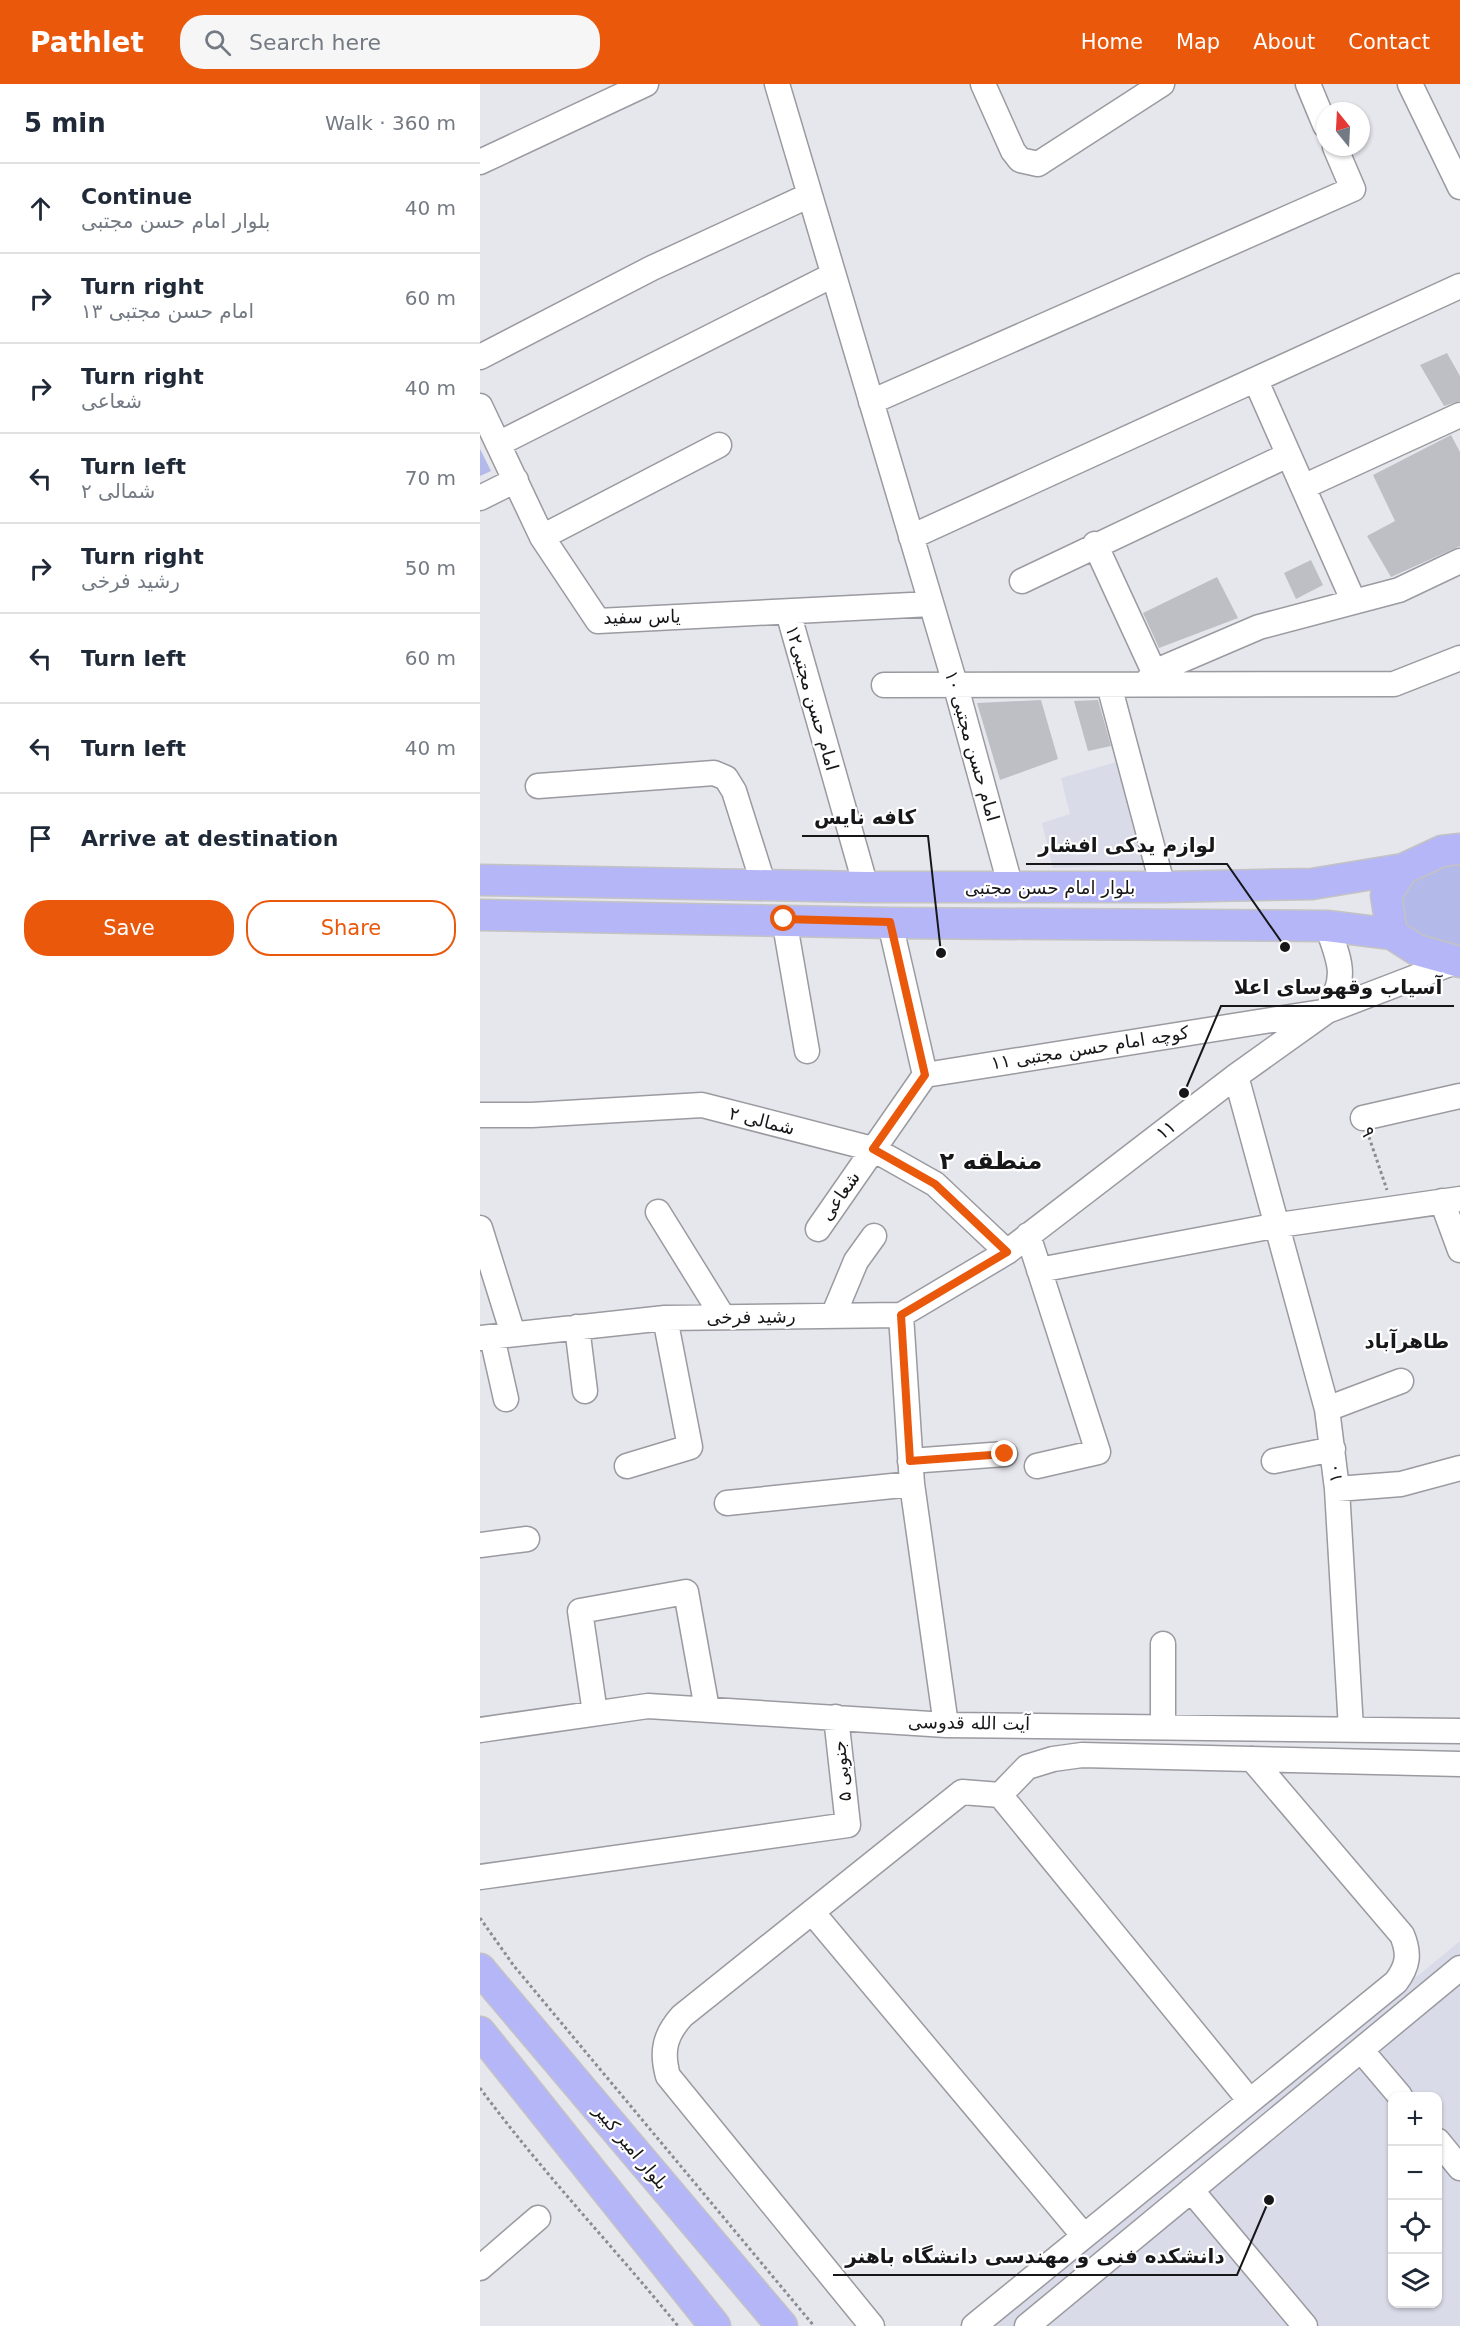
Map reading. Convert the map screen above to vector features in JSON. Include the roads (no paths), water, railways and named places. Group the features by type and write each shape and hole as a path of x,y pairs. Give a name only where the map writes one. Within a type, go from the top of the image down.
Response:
{"main road":[{"name":"بلوار امام حسن مجتبی","path":"480,880 1011,888 1312,884 1403,869 1454,846"},
{"path":"1403,869 1386,895 1392,934 1417,950 1458,962"},
{"name":"بلوار امام حسن مجتبی","path":"480,915 1327,926 1392,934"},
{"name":"بلوار امیر کبیر","path":"480,1969 782,2326"},
{"path":"480,2032 715,2326"}],"street":[{"path":"480,162 646,84"},
{"name":"امام حسن مجتبی ۱۰","path":"778,84 956,687 1011,888"},
{"path":"983,84 1013,151 1020,160 1038,164 1162,84"},
{"path":"1308,84 1316,103"},
{"path":"1410,84 1460,187"},
{"path":"871,402 1353,189 1339,156"},
{"path":"480,357 652,268 810,195"},
{"path":"498,444 834,275"},
{"path":"911,537 1460,286"},
{"path":"1256,381 1353,600"},
{"name":"یاس سفید","path":"480,406 542,537 598,621 931,604"},
{"path":"1303,487 1460,415"},
{"path":"542,537 719,445"},
{"path":"1022,580 1288,455"},
{"path":"480,498 516,480"},
{"path":"1095,544 1150,677"},
{"path":"1150,677 1259,627 1353,600 1399,590 1460,561"},
{"name":"امام حسن مجتبی۱۲","path":"788,612 866,887"},
{"path":"884,685 956,687 1109,685 1150,677 1394,684 1460,658"},
{"path":"1109,685 1164,887"},
{"path":"538,786 714,773 726,778 734,791 764,886"},
{"path":"784,919 807,1051"},
{"path":"890,922 925,1075"},
{"name":"۱۱","path":"1327,926 1340,962 1342,978 1338,993 1327,1011"},
{"name":"۱۱","path":"1007,1252 1236,1076 1327,1011 1458,962"},
{"name":"کوچه امام حسن مجتبی ۱۱","path":"925,1075 1327,1011"},
{"name":"شعاعی","path":"818,1229 925,1075"},
{"name":"۱۰","path":"1236,1076 1279,1224 1328,1409 1337,1489 1351,1729"},
{"name":"۹","path":"1363,1118 1460,1095"},
{"name":"۲ شمالی","path":"480,1115 702,1105 873,1149 935,1184 1007,1252"},
{"path":"1039,1270 1279,1224 1451,1200 1460,1250"},
{"path":"658,1212 723,1317"},
{"path":"480,1228 506,1399"},
{"path":"1028,1235 1098,1452 1037,1466"},
{"path":"833,1316 856,1261 874,1236"},
{"name":"رشید فرخی","path":"495,1336 665,1318 901,1315 1007,1252"},
{"path":"901,1315 911,1472 946,1725"},
{"path":"627,1466 690,1447 665,1318"},
{"path":"577,1327 585,1390"},
{"path":"1328,1409 1401,1381"},
{"path":"1274,1461 1333,1449"},
{"path":"727,1503 1005,1454"},
{"path":"1337,1489 1401,1484 1460,1468"},
{"path":"480,1545 527,1539"},
{"path":"595,1713 580,1611 687,1592 708,1709"},
{"path":"1163,1644 1163,1725"},
{"name":"آیت الله قدوسی","path":"480,1730 648,1706 946,1725 1163,1725 1460,1731"},
{"name":"۵ جنوبی","path":"480,1876 848,1826 836,1717"},
{"path":"1000,1795 1027,1767 1053,1759 1082,1755 1460,1764"},
{"path":"974,2326 1396,1982 1404,1972 1407,1947 1402,1935 1252,1759"},
{"path":"872,2326 668,2076 664,2060 668,2036 682,2016 962,1792 1000,1795 1250,2101"},
{"path":"812,1912 1084,2236"},
{"path":"1027,2326 1460,1968"},
{"path":"1361,2050 1396,2092"},
{"path":"1191,2190 1305,2326"},
{"path":"480,2268 538,2218"}],"place":[{"name":"لوازم یدکی افشار","path":"1285,947"},
{"name":"کافه نایس","path":"941,953"},
{"name":"آسیاب وقهوسای اعلا","path":"1184,1093"},
{"name":"دانشکده فنی و مهندسی دانشگاه باهنر","path":"1269,2200"}],"district":[{"name":"منطقه ۲","path":"991,1161"},
{"name":"طاهرآباد","path":"1407,1341"}]}
